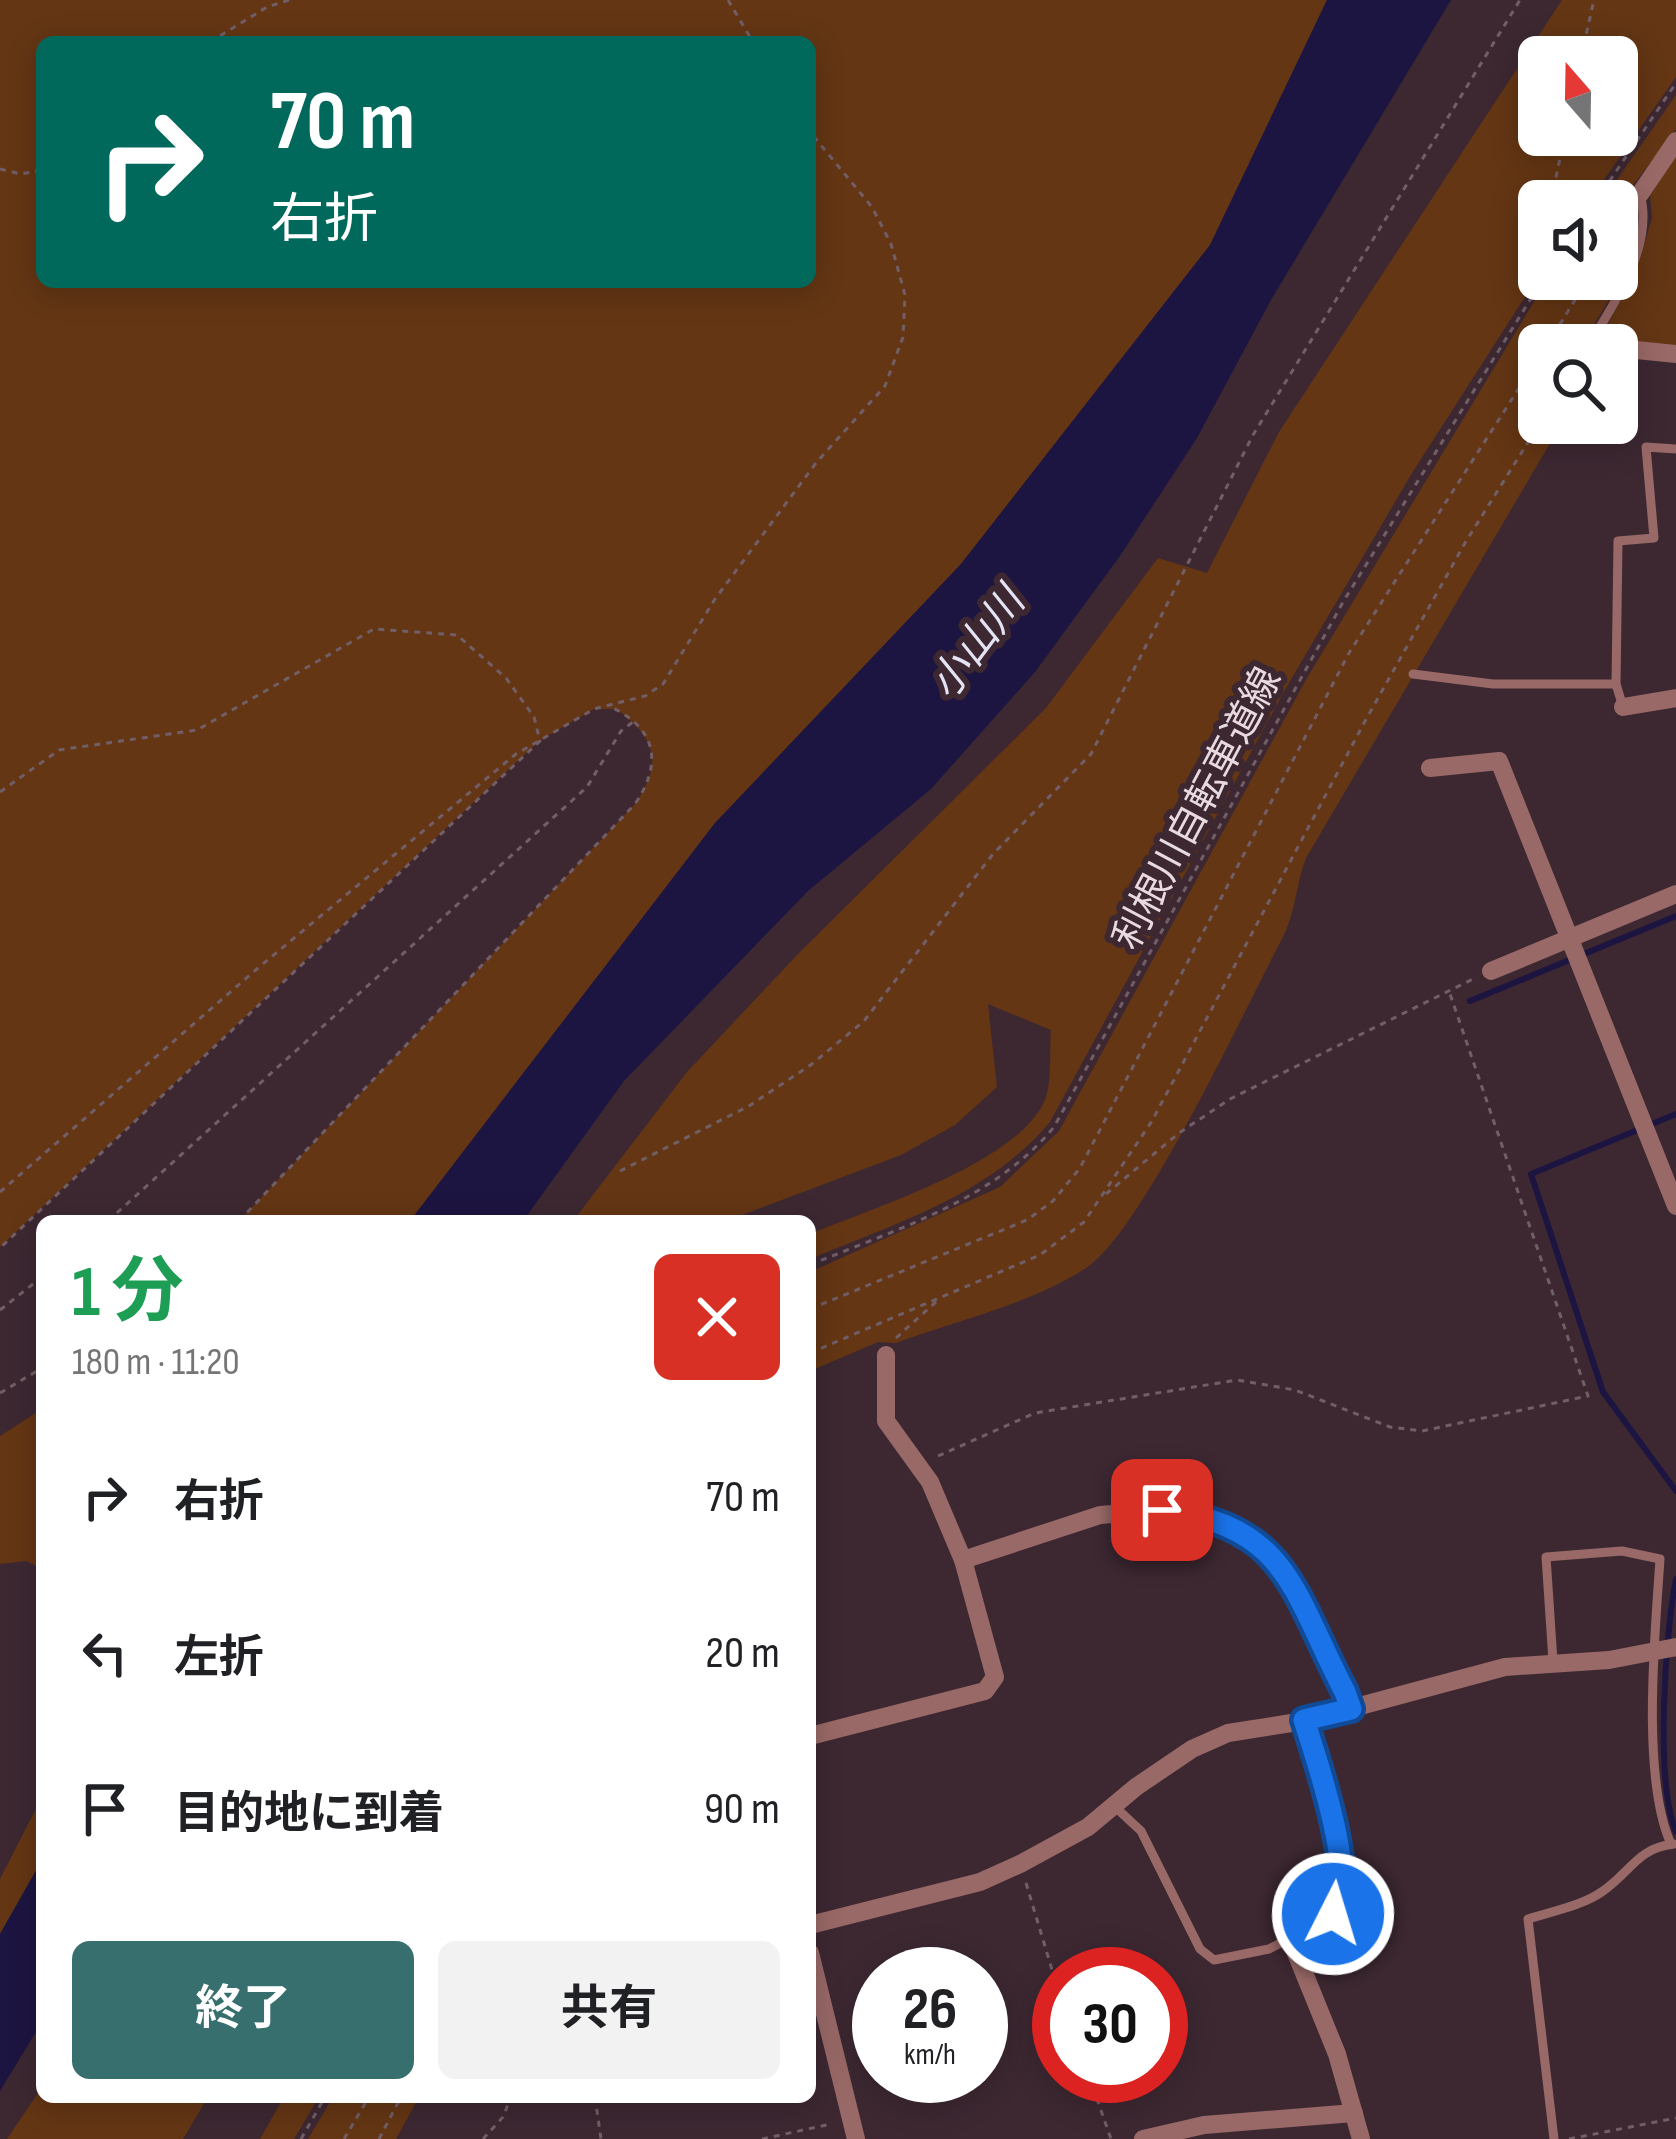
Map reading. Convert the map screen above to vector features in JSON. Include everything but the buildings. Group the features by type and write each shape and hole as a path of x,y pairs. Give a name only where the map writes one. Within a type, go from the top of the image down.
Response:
{"street":[{"path":"1640,194 1676,141"},
{"path":"1638,350 1676,354"},
{"path":"1623,707 1676,698"},
{"path":"1430,768 1499,761 1676,1206"},
{"path":"1491,970 1676,894"},
{"path":"816,1734 985,1691 995,1677 963,1560 917,1463 886,1421 886,1355"},
{"path":"963,1560 1100,1515 1162,1510 1224,1522 1272,1554 1351,1709"},
{"path":"816,1923 980,1882 1019,1864 1088,1827 1210,1740 1351,1709 1505,1667 1553,1660 1609,1660 1676,1647"},
{"path":"1304,1720 1332,1809 1342,1898 1333,1914 1292,1926 1288,1939 1337,2054 1360,2139"},
{"path":"816,1978 853,2129"},
{"path":"1143,2139 1204,2126 1354,2113"}],"lane":[{"path":"1606,324 1638,249 1645,214 1640,194"},
{"path":"1623,707 1616,684 1618,541 1654,538 1646,447 1676,449"},
{"path":"1413,674 1493,684 1616,684"},
{"path":"1553,1660 1546,1557 1622,1551 1660,1559 1654,1651 1657,1772 1662,1824 1674,1844 1639,1854 1608,1888 1590,1899 1528,1919 1554,2139"},
{"path":"1113,1805 1141,1831 1200,1949 1214,1960 1240,1957 1288,1939"}],"path":[{"path":"219,36 267,7 290,0"},
{"path":"728,0 749,36"},
{"path":"620,1171 749,1106 812,1064 864,1021 993,854 1091,754 1253,435 1520,0"},
{"path":"1586,36 1594,0"},
{"path":"1610,180 1676,83"},
{"path":"0,1192 258,968 516,754 594,709 645,696 663,684 715,599 816,463 885,386 903,337 904,295 891,244 872,207 816,139"},
{"path":"0,169 21,174 36,171"},
{"name":"利根川自転車道線","path":"816,1262 981,1190 1022,1161 1054,1127 1343,602 1530,300"},
{"path":"816,1307 1027,1220 1053,1201 1080,1168 1349,653 1518,390"},
{"path":"816,1350 1058,1245 1084,1222 1152,1121 1364,723 1527,444"},
{"path":"0,792 58,750 197,730 374,629 457,635 506,678 534,717 539,741"},
{"path":"245,1215 635,804 655,775 652,752 633,722 608,707"},
{"path":"115,1215 587,787 621,731 633,722"},
{"path":"0,1248 539,741"},
{"path":"1100,1199 1179,1132 1230,1099 1491,970"},
{"path":"917,1463 974,1443 1035,1413 1237,1380 1295,1390 1390,1427 1422,1431 1588,1396 1449,991"},
{"path":"0,1310 36,1281"},
{"path":"886,1355 897,1337 944,1294"},
{"path":"0,1393 36,1371"},
{"path":"1019,1864 1045,1947"},
{"path":"302,2139 322,2103"},
{"path":"344,2139 365,2103"},
{"path":"379,2139 398,2103"},
{"path":"483,2139 509,2103"},
{"path":"596,2103 601,2139"},
{"path":"1098,2103 1111,2139"},
{"path":"1568,2139 1676,2118"},
{"path":"762,2139 853,2129"}],"shaded area":[{"path":"0,0 1327,0 1210,245 961,564 715,823 415,1215 245,1215 635,804 650,776 648,742 617,709 594,709 539,741 0,1247"},
{"path":"1562,0 1676,0 1676,77 1638,131 1638,36 1538,36"},
{"path":"1518,67 1518,156 1621,156 1604,180 1518,180 1518,300 1523,300 1412,473 1286,688 1050,1122 1026,1147 970,1188 816,1257 816,1232 972,1165 1027,1126 1043,1104 1051,1030 988,1004 997,1087 955,1125 901,1155 742,1215 578,1215 687,1072 797,955 1046,708 1158,558 1207,573 1279,432"},
{"path":"1676,95 1676,129 1637,180 1617,180 1638,156"},
{"path":"1676,154 1676,349 1638,346 1638,324 1608,324 1621,300 1638,300 1638,264 1652,218 1650,196"},
{"path":"1535,300 1609,300 1595,324 1521,324"},
{"path":"1518,328 1518,444 1550,444 1306,858 1284,935 1192,1114 1136,1210 1109,1246 1065,1281 896,1343 878,1342 816,1368 816,1269 1000,1187 1059,1131 1307,678"},
{"path":"36,1413 36,1566 26,1561 0,1564 0,1436"},
{"path":"36,1809 36,1871 0,1934 0,1879"},
{"path":"36,2096 36,2103 204,2103 183,2139 7,2139"},
{"path":"281,2103 315,2103 294,2139 260,2139"},
{"path":"329,2103 416,2103 396,2139 308,2139"}],"water":[{"name":"小山川","path":"1327,0 1451,0 1271,300 1197,438 1120,556 1035,672 931,789 808,891 624,1081 527,1215 415,1215 715,823 961,564 1210,245"},
{"path":"36,1871 36,2032 0,2091 0,1934"}],"waterway":[{"path":"1470,1001 1676,916"},
{"path":"1676,1114 1531,1174 1603,1392 1676,1491"},
{"path":"1676,1579 1668,1635 1664,1745 1676,1832"}],"route":[{"path":"1162,1510 1224,1522 1272,1554 1345,1692 1351,1709 1304,1720 1332,1809 1342,1898 1333,1914"}]}
